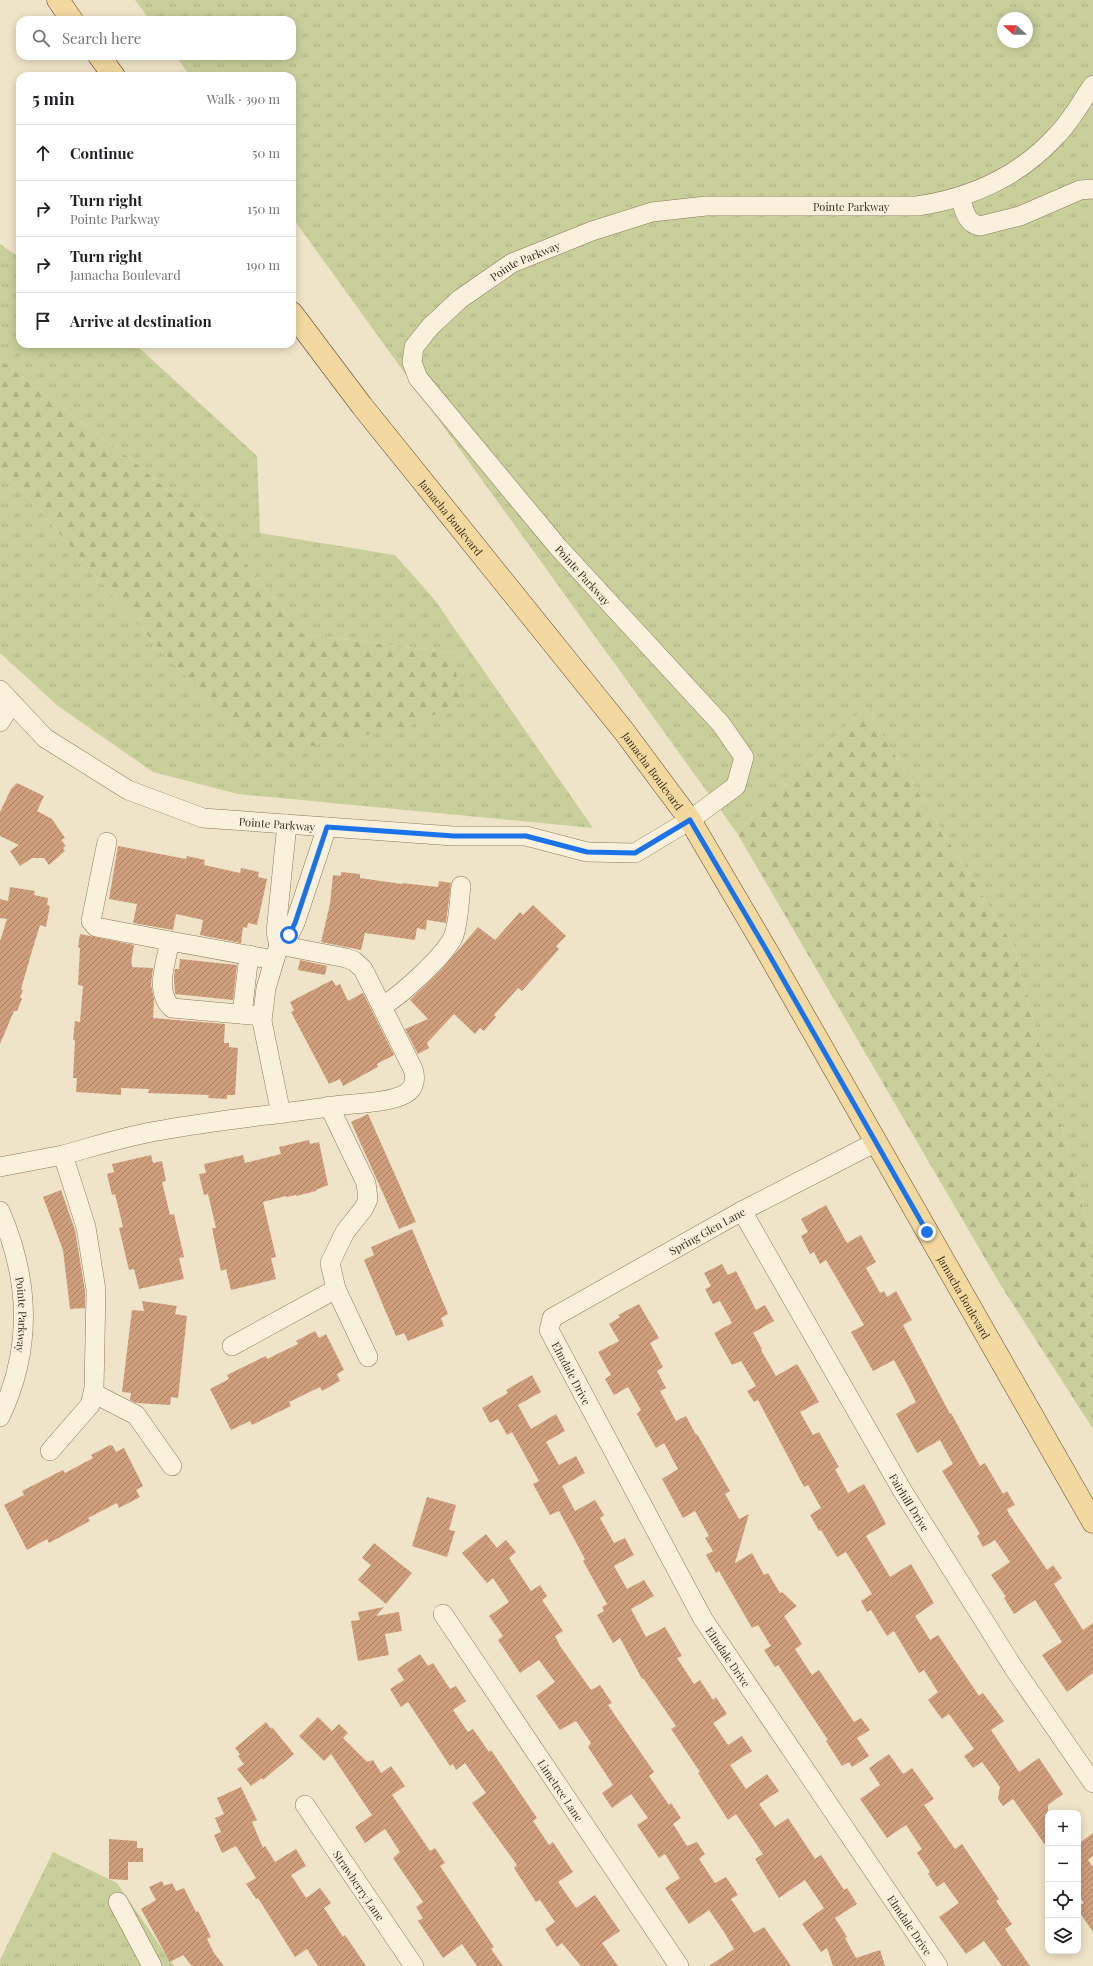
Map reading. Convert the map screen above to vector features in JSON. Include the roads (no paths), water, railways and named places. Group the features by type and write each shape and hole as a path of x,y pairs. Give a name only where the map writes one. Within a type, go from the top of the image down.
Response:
{"main road":[{"path":"58,0 69,16"},
{"path":"102,60 111,72"},
{"name":"Jamacha Boulevard","path":"296,318 362,406 623,730 690,820 767,951 1093,1522"}],"street":[{"name":"Pointe Parkway","path":"4,701 44,738 128,790 204,818 454,836 526,836 587,852 635,853 690,820 736,786 744,757 721,724 558,547 418,378 412,362 414,347 430,327 460,299 512,263 592,231 652,212 706,206 917,206 960,197 1003,178 1042,151 1058,134 1093,85"},
{"path":"960,197 968,220 975,226 980,226 1020,216 1080,190 1093,189"},
{"name":"Pointe Parkway","path":"0,722 4,701"},
{"path":"277,952 276,932 288,824"},
{"path":"281,1114 262,1016 266,988 277,952 289,935 304,896 327,827"},
{"path":"0,1167 63,1155 162,1130 329,1106 392,1099 406,1094 413,1086 416,1078 413,1068 383,1006 363,969 354,961 346,958 277,952 249,955 96,927 93,925 91,921 107,842"},
{"path":"383,1006 396,998 447,946 454,934 461,886"},
{"path":"280,894 304,896"},
{"path":"170,941 162,988 166,1002 172,1008 262,1016"},
{"path":"242,1014 249,955"},
{"path":"329,1106 366,1183 368,1199 364,1208 345,1232 330,1263 336,1289 368,1357"},
{"name":"Spring Glen Lane","path":"548,1330 552,1318 742,1211 876,1142"},
{"path":"50,1451 84,1415 90,1405 93,1393 96,1290 86,1227 63,1155"},
{"name":"Pointe Parkway","path":"0,1211 12,1242 18,1266 23,1295 24,1317 19,1361 14,1384 0,1417"},
{"name":"Fairhill Drive","path":"742,1211 902,1490 1013,1667 1093,1783"},
{"path":"232,1346 336,1289"},
{"name":"Elmdale Drive","path":"548,1330 703,1619 938,1966"},
{"path":"93,1393 136,1415 172,1466"},
{"name":"Limetree Lane","path":"443,1614 679,1966"},
{"name":"Strawberry Lane","path":"305,1805 414,1966"},
{"path":"118,1902 152,1966"}]}
